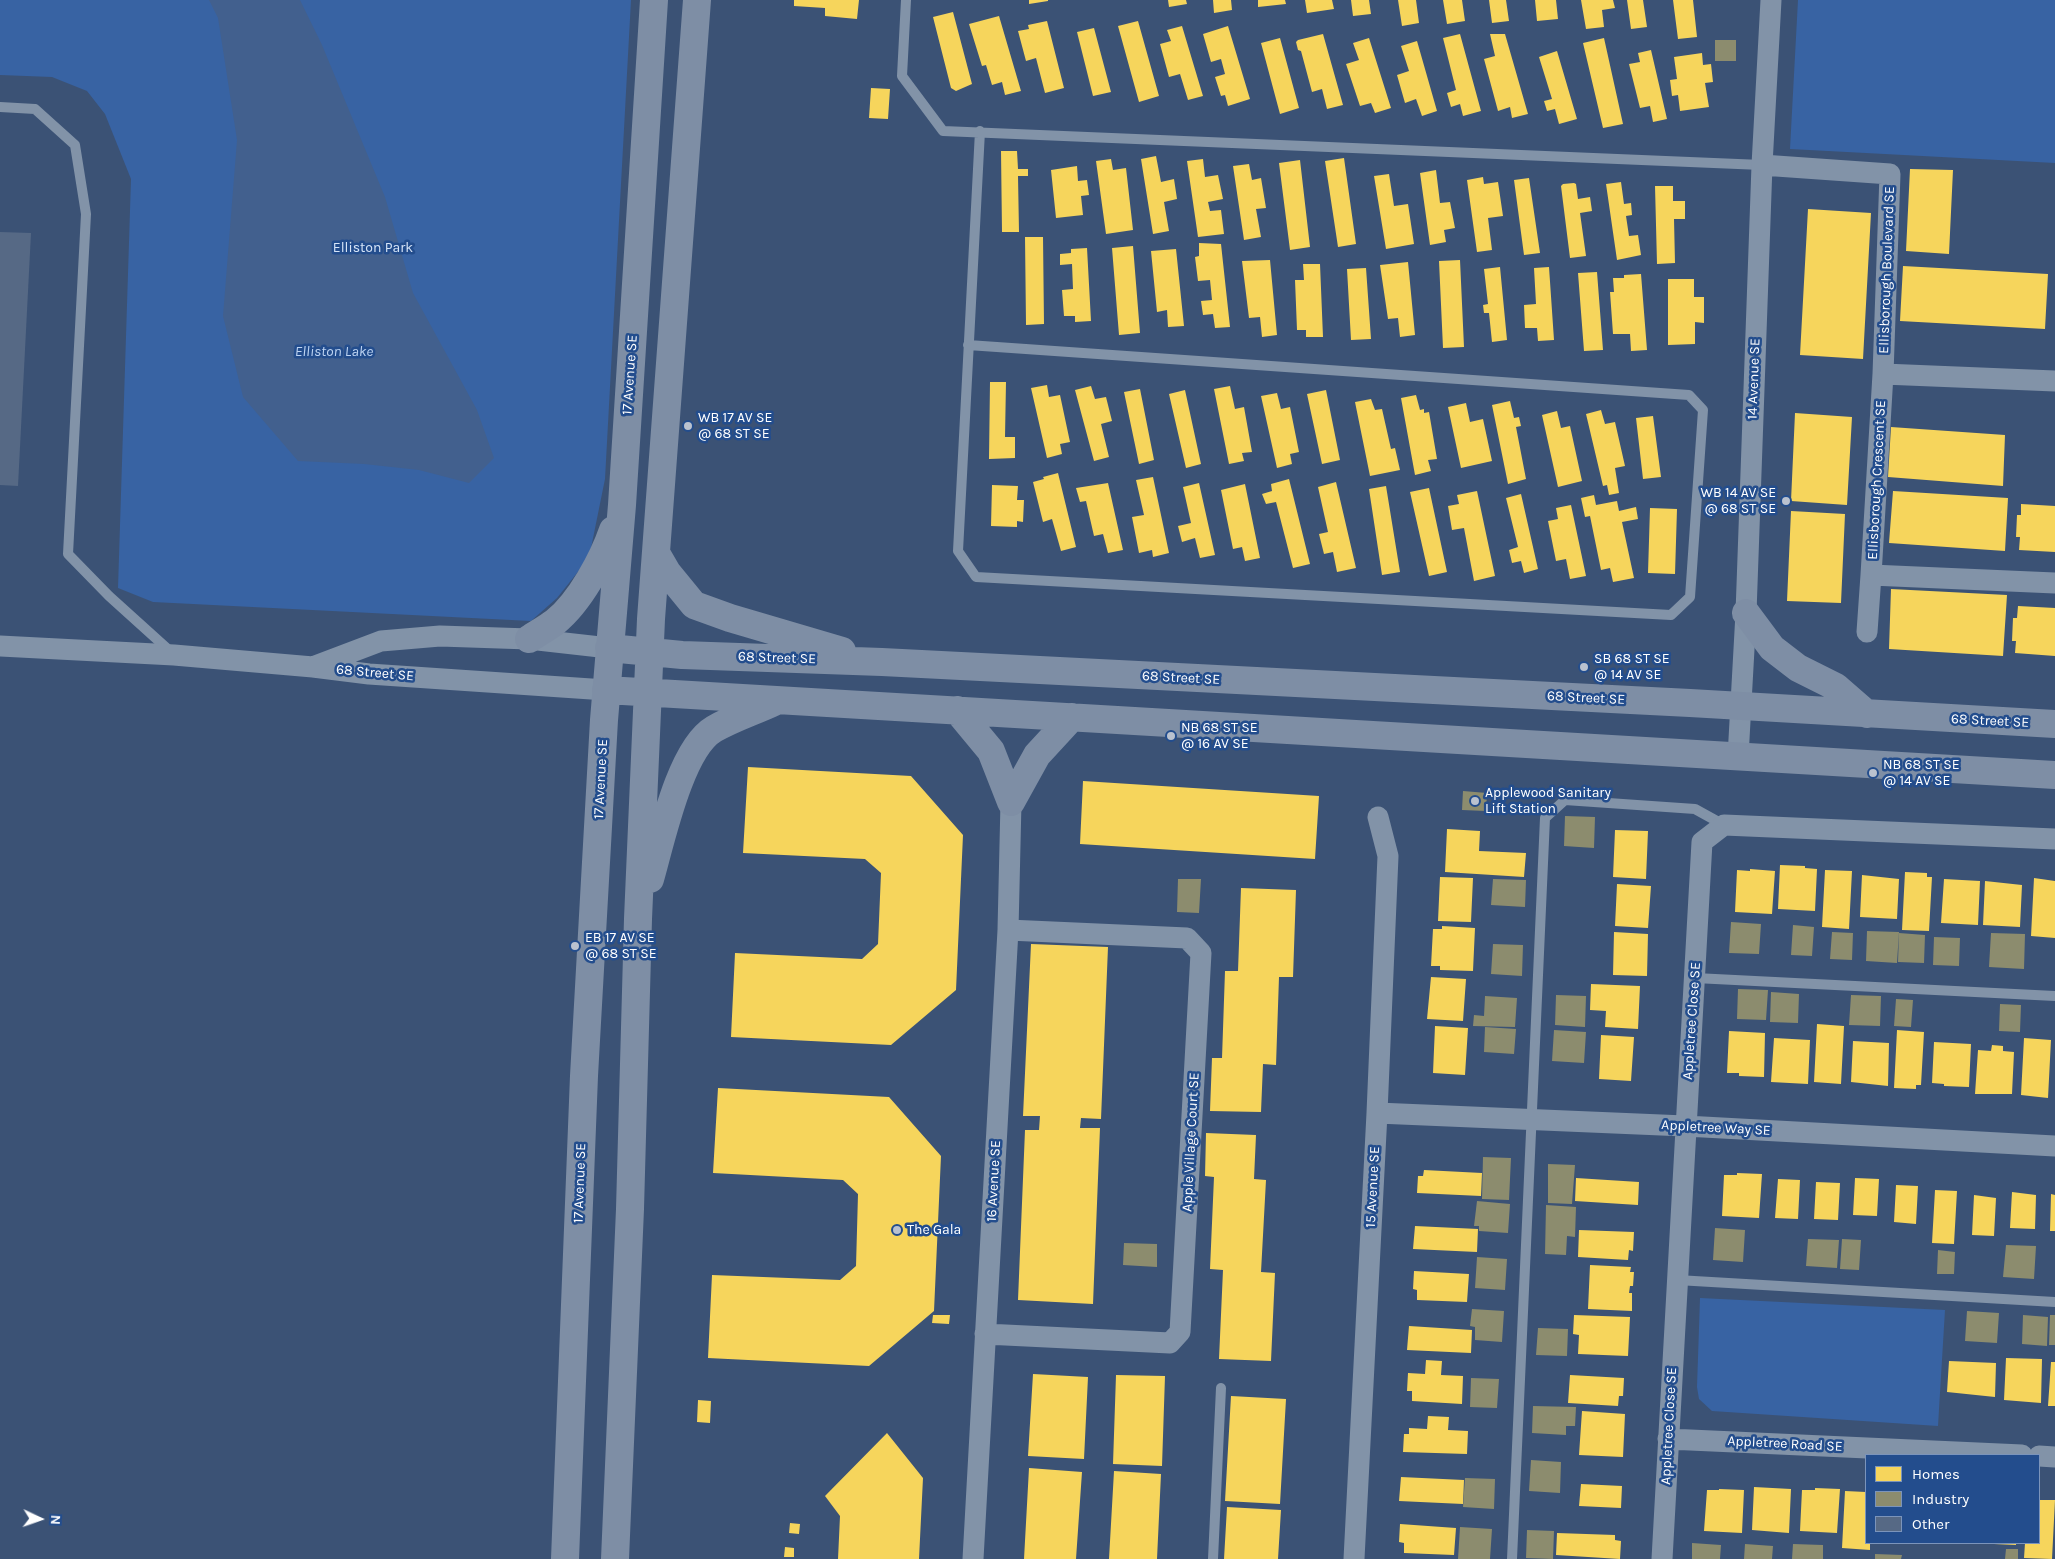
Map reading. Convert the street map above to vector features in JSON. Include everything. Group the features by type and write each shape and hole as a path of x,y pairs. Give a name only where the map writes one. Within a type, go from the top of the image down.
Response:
{"main road":[{"name":"17 Avenue SE","path":"566,1559 584,1086 606,690 622,505 654,0"},
{"path":"615,1559 630,1209 638,919 650,651 698,0"},
{"path":"529,639 556,621 583,588 607,548 622,505"},
{"path":"656,554 694,605 730,618 882,662"},
{"path":"1746,614 1772,648 1798,668 1836,687 1867,714"},
{"name":"68 Street SE","path":"609,648 682,655 882,662 2055,724"},
{"name":"68 Street SE","path":"606,690 1738,758 2055,775"},
{"path":"638,919 683,770 698,744 713,729 780,700"},
{"path":"957,710 991,751 1011,802"},
{"path":"1011,802 1037,755 1072,717"}],"street":[{"name":"14 Avenue SE","path":"1738,758 1746,614 1762,165 1771,0"},
{"name":"Ellisborough Boulevard SE","path":"1762,165 1890,174 1883,374"},
{"path":"1883,374 2055,380"},
{"name":"Ellisborough Crescent SE","path":"1883,374 1871,575 2055,583"},
{"path":"1867,632 1871,575"},
{"name":"68 Street SE","path":"313,666 380,641 440,636 529,639 609,648"},
{"name":"68 Street SE","path":"0,646 174,655 313,666 369,674 606,690"},
{"name":"16 Avenue SE","path":"973,1559 1008,930 1011,802"},
{"name":"15 Avenue SE","path":"1354,1559 1388,856 1378,817"},
{"path":"1724,825 2055,839"},
{"name":"Appletree Close SE","path":"1662,1559 1702,842 1724,825"},
{"name":"Apple Village Court SE","path":"985,1334 1170,1343 1180,1332 1202,953 1188,938 1008,930"},
{"name":"Appletree Way SE","path":"1377,1113 1685,1126 2055,1146"},
{"name":"Appletree Road SE","path":"1668,1439 2000,1454"},
{"path":"2040,1456 2055,1457"}],"lane":[{"path":"906,0 902,76 943,130 1762,165"},
{"path":"0,107 35,108 75,145 86,214 68,554 174,655"},
{"path":"968,345 1688,395 1703,410 1690,597 1671,615 976,577 958,551 968,345 980,131"},
{"path":"1512,1559 1545,818 1565,800 1695,809 1724,825"},
{"path":"1695,978 2055,996"},
{"path":"1677,1280 2055,1302"},
{"path":"1213,1559 1221,1388"}],"green space":[{"name":"Elliston Park","path":"0,0 631,0 605,479 589,558 557,598 531,621 153,602 118,588 131,179 105,114 87,91 52,77 0,75"},
{"path":"1798,0 2055,0 2055,163 1790,149"},
{"path":"1700,1298 1945,1310 1938,1426 1712,1411 1699,1399 1697,1387"}],"water":[{"name":"Elliston Lake","path":"209,0 300,0 322,45 385,197 413,293 477,410 494,458 469,483 419,470 364,464 298,461 243,397 223,316 237,140 218,18"}],"building: Homes":[{"path":"794,0 859,0 857,19 825,16 825,8 794,6"},
{"path":"1029,0 1048,0 1048,1 1029,4"},
{"path":"1168,0 1186,0 1187,4 1169,7"},
{"path":"1213,0 1231,0 1232,10 1214,13"},
{"path":"1258,0 1285,0 1286,4 1258,7"},
{"path":"1305,0 1332,0 1334,9 1307,13"},
{"path":"1351,0 1369,0 1371,14 1353,16"},
{"path":"1398,0 1416,0 1419,23 1402,26"},
{"path":"1443,0 1462,0 1465,21 1447,24"},
{"path":"1489,0 1506,0 1509,21 1492,23"},
{"path":"1535,0 1556,0 1558,19 1537,21"},
{"path":"1581,0 1613,0 1615,8 1602,10 1604,27 1586,29"},
{"path":"1627,0 1643,0 1647,27 1631,29"},
{"path":"1673,0 1693,0 1697,37 1678,39"},
{"path":"953,12 972,84 956,91 951,88 933,17"},
{"path":"999,16 1021,91 1005,95 1002,82 992,85 986,65 982,66 969,24"},
{"path":"1047,21 1064,88 1045,93 1036,58 1026,61 1018,31 1029,29 1028,25"},
{"path":"1138,21 1159,96 1139,102 1118,26"},
{"path":"1182,26 1203,96 1188,100 1180,74 1169,77 1160,44 1171,41 1167,30"},
{"path":"1228,26 1250,99 1228,106 1225,95 1221,96 1215,77 1225,74 1221,59 1211,62 1203,34"},
{"path":"1094,28 1111,92 1093,96 1077,32"},
{"path":"1323,34 1343,105 1327,109 1322,89 1312,92 1301,51 1298,50 1296,42"},
{"path":"1460,34 1481,111 1463,116 1460,104 1451,107 1447,93 1456,90 1443,38"},
{"path":"1490,34 1505,34 1528,114 1512,118 1510,107 1498,111 1484,59 1495,56"},
{"path":"1280,38 1299,108 1280,114 1261,43"},
{"path":"1369,38 1391,108 1375,113 1371,103 1360,106 1346,64 1359,60 1353,43"},
{"path":"1604,38 1623,124 1603,128 1583,43"},
{"path":"1417,41 1437,111 1422,116 1416,99 1405,103 1397,75 1409,71 1401,46"},
{"path":"1651,50 1667,119 1653,122 1650,106 1640,108 1629,64 1640,62 1638,53"},
{"path":"1557,51 1577,119 1559,124 1555,109 1547,111 1544,101 1552,99 1539,57"},
{"path":"1702,53 1703,65 1711,64 1713,82 1705,83 1709,107 1680,111 1678,95 1672,96 1670,80 1677,79 1674,57"},
{"path":"871,88 890,89 888,119 869,118"},
{"path":"1001,151 1017,151 1018,169 1028,169 1028,176 1018,176 1019,232 1002,232"},
{"path":"1156,156 1161,182 1174,179 1177,199 1164,202 1169,231 1153,234 1141,159"},
{"path":"1344,158 1356,244 1338,247 1325,161"},
{"path":"1111,159 1113,170 1126,168 1133,230 1106,234 1096,161"},
{"path":"1203,159 1205,177 1218,175 1223,199 1208,202 1210,211 1221,210 1224,234 1198,237 1187,161"},
{"path":"1300,160 1310,247 1290,250 1279,163"},
{"path":"1249,164 1252,180 1261,178 1266,208 1256,209 1261,237 1244,240 1233,166"},
{"path":"1077,166 1078,181 1087,180 1089,195 1081,196 1083,215 1056,218 1051,170"},
{"path":"1910,169 1953,170 1949,254 1906,251"},
{"path":"1436,170 1440,203 1450,202 1455,228 1444,230 1446,242 1430,245 1420,173"},
{"path":"1389,174 1394,206 1408,204 1414,244 1386,249 1374,176"},
{"path":"1483,177 1484,184 1498,182 1503,216 1488,218 1492,250 1477,252 1467,180"},
{"path":"1529,178 1540,253 1524,255 1514,180"},
{"path":"1621,182 1624,204 1631,203 1632,215 1626,216 1629,236 1638,235 1641,255 1617,260 1606,184"},
{"path":"1576,184 1578,199 1590,197 1592,211 1580,213 1586,256 1570,258 1561,186"},
{"path":"1655,186 1673,186 1673,201 1685,201 1685,219 1674,219 1675,263 1657,264"},
{"path":"1808,209 1871,213 1863,359 1800,355"},
{"path":"1025,237 1043,237 1044,324 1026,325"},
{"path":"1199,243 1221,244 1230,327 1215,328 1213,314 1203,315 1201,301 1212,300 1210,280 1198,281 1195,257 1199,256"},
{"path":"1133,246 1140,333 1119,335 1112,248"},
{"path":"1087,248 1091,321 1075,322 1075,316 1064,316 1062,290 1073,289 1072,264 1060,265 1060,254 1071,253 1071,249"},
{"path":"1176,249 1184,326 1168,327 1167,310 1157,312 1151,251"},
{"path":"1270,260 1277,335 1262,337 1260,317 1249,318 1242,261"},
{"path":"1460,260 1464,347 1443,348 1439,261"},
{"path":"1408,262 1415,335 1400,337 1398,318 1388,319 1380,265"},
{"path":"1303,264 1320,264 1323,337 1306,337 1306,330 1297,330 1295,280 1304,280"},
{"path":"1903,266 2048,274 2045,329 1900,321"},
{"path":"1500,267 1507,340 1492,342 1489,313 1484,313 1483,305 1488,304 1484,269"},
{"path":"1549,267 1554,340 1538,341 1537,328 1525,328 1524,305 1536,304 1534,268"},
{"path":"1366,268 1371,339 1351,340 1347,269"},
{"path":"1597,272 1603,350 1584,351 1578,273"},
{"path":"1641,274 1647,350 1631,351 1630,334 1613,334 1610,292 1614,292 1613,278 1624,278 1624,275"},
{"path":"1668,279 1694,279 1694,297 1704,297 1704,323 1695,322 1695,344 1668,345"},
{"path":"990,382 1006,382 1005,437 1015,437 1015,458 989,459"},
{"path":"1047,385 1049,397 1060,395 1070,442 1060,444 1062,454 1047,458 1031,388"},
{"path":"1091,386 1095,399 1106,397 1112,421 1101,424 1109,457 1094,461 1075,390"},
{"path":"1230,386 1235,409 1244,407 1252,452 1242,453 1244,461 1229,464 1214,389"},
{"path":"1140,389 1154,460 1139,464 1124,392"},
{"path":"1185,390 1201,464 1186,468 1169,394"},
{"path":"1326,390 1340,460 1322,464 1307,394"},
{"path":"1277,393 1281,409 1290,407 1299,452 1290,454 1292,464 1277,468 1261,396"},
{"path":"1416,395 1420,410 1424,409 1424,413 1429,412 1437,459 1428,460 1431,471 1415,475 1401,398"},
{"path":"1371,399 1375,410 1382,409 1391,449 1395,448 1400,470 1370,476 1355,402"},
{"path":"1510,401 1514,418 1519,417 1521,426 1516,427 1526,479 1508,484 1492,405"},
{"path":"1466,403 1470,422 1483,419 1492,461 1461,468 1448,407"},
{"path":"1601,410 1605,424 1615,422 1625,466 1615,468 1619,493 1609,495 1607,485 1603,486 1586,414"},
{"path":"1557,411 1561,428 1570,426 1582,481 1558,487 1542,415"},
{"path":"1795,413 1852,417 1847,505 1791,501"},
{"path":"1653,416 1661,477 1643,479 1636,418"},
{"path":"1891,427 2005,435 2003,486 1888,477"},
{"path":"1058,473 1076,547 1061,551 1052,519 1043,522 1033,482"},
{"path":"1153,477 1169,553 1153,557 1152,550 1139,553 1132,517 1144,515 1136,480"},
{"path":"1289,479 1310,564 1293,568 1276,502 1266,504 1262,494 1272,491 1271,484"},
{"path":"1336,482 1356,568 1337,572 1333,552 1324,554 1319,534 1328,532 1318,487"},
{"path":"1108,483 1123,550 1108,553 1103,534 1094,536 1086,501 1080,502 1076,488"},
{"path":"1199,483 1215,555 1200,558 1195,538 1182,542 1178,526 1191,523 1183,487"},
{"path":"1245,484 1260,558 1245,561 1242,547 1233,549 1221,490"},
{"path":"992,485 1018,486 1017,500 1024,500 1023,522 1017,521 1017,527 991,526"},
{"path":"1386,486 1400,572 1382,575 1369,489"},
{"path":"1429,488 1447,572 1429,576 1410,492"},
{"path":"1477,491 1495,576 1474,581 1464,528 1452,530 1448,506 1459,504 1457,495"},
{"path":"1893,491 2008,498 2005,551 1889,543"},
{"path":"1521,494 1538,569 1524,573 1521,561 1512,563 1509,550 1518,547 1506,498"},
{"path":"1594,495 1596,505 1617,501 1619,511 1636,507 1638,519 1622,522 1634,578 1613,582 1610,568 1601,570 1590,516 1585,517 1581,498"},
{"path":"2021,504 2055,506 2055,552 2019,550 2020,537 2016,537 2017,515 2021,515"},
{"path":"1571,505 1586,576 1570,579 1566,559 1556,561 1548,521 1558,519 1556,508"},
{"path":"1650,508 1677,509 1675,574 1648,573"},
{"path":"1791,511 1845,514 1841,603 1787,601"},
{"path":"1891,589 2007,595 2003,656 1889,649"},
{"path":"2018,606 2055,608 2055,656 2015,653 2016,641 2012,641 2013,618 2017,618"},
{"path":"748,767 911,776 963,835 956,990 891,1045 731,1037 735,953 862,959 878,944 881,873 865,859 743,853"},
{"path":"1083,781 1319,796 1315,859 1080,844"},
{"path":"1447,829 1480,831 1479,851 1526,853 1524,877 1445,872"},
{"path":"1615,830 1648,831 1646,879 1613,877"},
{"path":"1780,865 1805,866 1805,868 1817,869 1815,911 1778,909"},
{"path":"1750,869 1775,871 1772,914 1735,912 1737,870 1750,871"},
{"path":"1825,870 1852,871 1849,929 1822,927"},
{"path":"1905,872 1927,873 1927,877 1932,877 1929,931 1902,930"},
{"path":"1862,875 1899,879 1897,919 1860,917"},
{"path":"1440,877 1473,878 1471,922 1438,921"},
{"path":"2034,878 2055,881 2055,938 2031,936"},
{"path":"1944,879 1980,881 1978,925 1941,923"},
{"path":"1985,881 2022,885 2020,927 1983,925"},
{"path":"1617,884 1651,886 1648,928 1615,926"},
{"path":"1241,888 1296,890 1293,977 1279,977 1276,1065 1263,1064 1261,1112 1210,1111 1212,1058 1222,1058 1225,971 1238,971"},
{"path":"1442,926 1475,928 1473,971 1440,970 1440,966 1431,966 1433,929 1442,929"},
{"path":"1614,932 1648,934 1647,976 1613,975"},
{"path":"1031,944 1108,947 1101,1119 1081,1118 1080,1128 1100,1128 1093,1304 1018,1300 1025,1130 1039,1130 1040,1116 1023,1116"},
{"path":"1431,977 1466,979 1463,1021 1427,1019"},
{"path":"1591,984 1640,986 1638,1029 1605,1027 1606,1011 1590,1010"},
{"path":"1817,1024 1844,1026 1841,1084 1814,1082"},
{"path":"1435,1026 1468,1028 1465,1075 1433,1073"},
{"path":"1897,1030 1924,1032 1921,1085 1916,1085 1916,1089 1894,1088"},
{"path":"1729,1031 1765,1033 1764,1077 1739,1076 1739,1073 1727,1073"},
{"path":"1601,1035 1634,1037 1631,1081 1599,1079"},
{"path":"1774,1038 1810,1040 1808,1084 1771,1082"},
{"path":"2024,1038 2051,1040 2048,1098 2021,1095"},
{"path":"1853,1041 1889,1043 1888,1086 1851,1082"},
{"path":"1934,1042 1971,1044 1969,1087 1944,1086 1944,1084 1932,1083"},
{"path":"1992,1045 2003,1046 2003,1051 2014,1052 2012,1094 1975,1094 1978,1050 1991,1051"},
{"name":"The Gala","path":"718,1088 889,1097 941,1156 934,1311 869,1366 708,1358 712,1275 840,1280 856,1266 858,1194 843,1180 713,1173"},
{"path":"1206,1133 1256,1135 1254,1179 1266,1180 1261,1272 1275,1273 1271,1361 1219,1359 1223,1270 1210,1269 1214,1177 1205,1176"},
{"path":"1424,1170 1482,1173 1481,1196 1417,1193 1418,1176 1423,1176"},
{"path":"1737,1173 1762,1174 1759,1218 1722,1216 1724,1175 1737,1175"},
{"path":"1576,1178 1639,1182 1638,1205 1575,1201"},
{"path":"1855,1178 1879,1179 1877,1216 1853,1215"},
{"path":"1778,1179 1800,1180 1798,1219 1775,1218"},
{"path":"1816,1182 1840,1183 1838,1220 1814,1219"},
{"path":"1896,1185 1918,1186 1916,1224 1894,1222"},
{"path":"1935,1190 1957,1191 1954,1244 1932,1243"},
{"path":"2012,1192 2036,1195 2035,1229 2010,1228"},
{"path":"2051,1194 2055,1195 2055,1231 2050,1231"},
{"path":"1974,1195 1996,1198 1994,1236 1972,1235"},
{"path":"1415,1226 1478,1229 1477,1252 1413,1249"},
{"path":"1579,1230 1634,1232 1633,1251 1629,1250 1628,1260 1578,1257"},
{"path":"1590,1265 1631,1267 1630,1272 1634,1272 1633,1286 1630,1286 1629,1293 1632,1293 1632,1311 1588,1309"},
{"path":"1414,1271 1469,1274 1467,1302 1417,1300 1417,1290 1413,1289"},
{"path":"933,1315 950,1315 949,1324 932,1323"},
{"path":"1574,1315 1630,1317 1628,1356 1578,1354 1579,1335 1573,1334"},
{"path":"1409,1326 1472,1330 1471,1353 1407,1350"},
{"path":"2006,1358 2042,1359 2041,1403 2004,1400"},
{"path":"1426,1360 1442,1361 1441,1375 1463,1376 1462,1404 1412,1401 1412,1391 1407,1391 1408,1373 1425,1374"},
{"path":"1949,1361 1996,1363 1995,1397 1947,1392"},
{"path":"2051,1362 2055,1362 2055,1406 2048,1406"},
{"path":"1033,1374 1088,1377 1084,1459 1028,1456"},
{"path":"1116,1375 1165,1376 1162,1466 1113,1464"},
{"path":"1570,1375 1624,1378 1623,1396 1619,1396 1618,1406 1568,1403"},
{"path":"1231,1396 1286,1399 1280,1504 1225,1501"},
{"path":"698,1400 711,1401 710,1423 697,1422"},
{"path":"1582,1411 1625,1414 1623,1457 1579,1455"},
{"path":"1428,1416 1449,1417 1448,1430 1468,1431 1467,1454 1403,1452 1404,1434 1409,1434 1409,1428 1427,1429"},
{"path":"887,1433 923,1478 919,1559 838,1559 840,1516 825,1496"},
{"path":"1029,1468 1082,1472 1076,1559 1024,1559"},
{"path":"1114,1471 1161,1474 1157,1559 1109,1559"},
{"path":"1401,1477 1464,1480 1463,1504 1399,1501"},
{"path":"1581,1484 1622,1486 1621,1508 1579,1506"},
{"path":"1754,1487 1791,1489 1789,1533 1752,1530"},
{"path":"1815,1488 1840,1489 1837,1533 1800,1531 1802,1490 1815,1490"},
{"path":"1707,1490 1744,1490 1742,1533 1704,1531"},
{"path":"1845,1491 1865,1492 1865,1544 1870,1544 1870,1550 1842,1548"},
{"path":"2040,1500 2055,1500 2052,1559 2024,1558 2025,1544 2040,1544"},
{"path":"1227,1507 1281,1510 1278,1559 1224,1559"},
{"path":"790,1523 800,1524 799,1534 789,1533"},
{"path":"1400,1524 1456,1528 1454,1555 1404,1553 1404,1543 1399,1542"},
{"path":"1557,1533 1615,1535 1615,1540 1621,1541 1620,1559 1556,1555"},
{"path":"785,1547 794,1548 794,1557 784,1557"}],"building: Industry":[{"path":"1715,40 1736,40 1736,61 1715,61"},
{"name":"Applewood Sanitary Lift Station","path":"1463,791 1487,793 1486,811 1462,810"},
{"path":"1565,816 1595,817 1594,848 1564,846"},
{"path":"1178,879 1201,879 1199,913 1177,912"},
{"path":"1493,879 1526,880 1525,907 1491,905"},
{"path":"1731,922 1761,924 1759,954 1729,953"},
{"path":"1793,925 1814,927 1812,956 1791,955"},
{"path":"1867,931 1899,932 1897,963 1866,961"},
{"path":"1832,932 1853,933 1852,960 1830,959"},
{"path":"1899,933 1925,935 1924,963 1898,962"},
{"path":"1991,933 2025,934 2024,969 1989,967"},
{"path":"1934,937 1960,938 1959,966 1933,965"},
{"path":"1493,944 1523,945 1522,976 1491,974"},
{"path":"1738,989 1768,990 1766,1020 1737,1019"},
{"path":"1771,992 1799,994 1798,1023 1770,1022"},
{"path":"1556,995 1586,996 1585,1027 1555,1025"},
{"path":"1851,995 1881,996 1880,1026 1849,1025"},
{"path":"1485,996 1517,998 1515,1027 1473,1026 1474,1015 1484,1016"},
{"path":"1896,999 1913,1000 1911,1027 1894,1026"},
{"path":"2000,1004 2021,1005 2020,1032 1999,1031"},
{"path":"1485,1027 1516,1029 1514,1054 1484,1052"},
{"path":"1554,1030 1586,1032 1584,1063 1552,1061"},
{"path":"1483,1157 1511,1158 1509,1200 1482,1199"},
{"path":"1548,1164 1575,1165 1572,1204 1548,1203"},
{"path":"1477,1201 1510,1204 1508,1233 1479,1231 1479,1226 1474,1226"},
{"path":"1546,1205 1576,1207 1575,1237 1567,1236 1566,1255 1545,1254"},
{"path":"1715,1228 1745,1230 1743,1262 1713,1260"},
{"path":"1808,1239 1839,1240 1837,1268 1806,1266"},
{"path":"1842,1239 1861,1240 1859,1270 1840,1269"},
{"path":"1124,1243 1157,1244 1157,1267 1123,1265"},
{"path":"2006,1245 2036,1246 2034,1279 2003,1277"},
{"path":"1938,1250 1955,1252 1954,1274 1937,1274"},
{"path":"1477,1257 1507,1259 1505,1290 1475,1288"},
{"path":"1472,1309 1504,1311 1502,1342 1475,1340 1475,1327 1470,1326"},
{"path":"1967,1311 1999,1313 1997,1343 1965,1341"},
{"path":"2023,1315 2048,1317 2047,1346 2022,1344"},
{"path":"2050,1315 2055,1315 2055,1345 2049,1345"},
{"path":"1538,1328 1568,1329 1567,1356 1536,1355"},
{"path":"1471,1378 1499,1379 1497,1408 1470,1407"},
{"path":"1533,1406 1576,1407 1575,1426 1566,1426 1566,1435 1532,1433"},
{"path":"1531,1460 1561,1462 1560,1493 1529,1491"},
{"path":"1465,1478 1495,1479 1494,1509 1463,1507"},
{"path":"1460,1527 1492,1529 1490,1559 1458,1559"},
{"path":"1527,1530 1554,1531 1553,1559 1526,1558"},
{"path":"1692,1543 1721,1545 1720,1559 1692,1559"},
{"path":"1745,1544 1773,1546 1772,1559 1744,1559"},
{"path":"1793,1544 1823,1545 1823,1559 1792,1559"},
{"path":"2006,1549 2018,1549 2018,1559 2005,1559"},
{"path":"1875,1554 1902,1555 1901,1559 1875,1559"}],"building: Other":[{"path":"0,232 31,233 18,486 0,485"}],"place":[{"name":"WB 17 AV SE @ 68 ST SE","path":"688,426"},
{"name":"WB 14 AV SE @ 68 ST SE","path":"1786,501"},
{"name":"SB 68 ST SE @ 14 AV SE","path":"1584,667"},
{"name":"NB 68 ST SE @ 16 AV SE","path":"1171,736"},
{"name":"NB 68 ST SE @ 14 AV SE","path":"1873,773"},
{"name":"Applewood Sanitary Lift Station","path":"1475,801"},
{"name":"EB 17 AV SE @ 68 ST SE","path":"575,946"},
{"name":"The Gala","path":"897,1230"}]}
